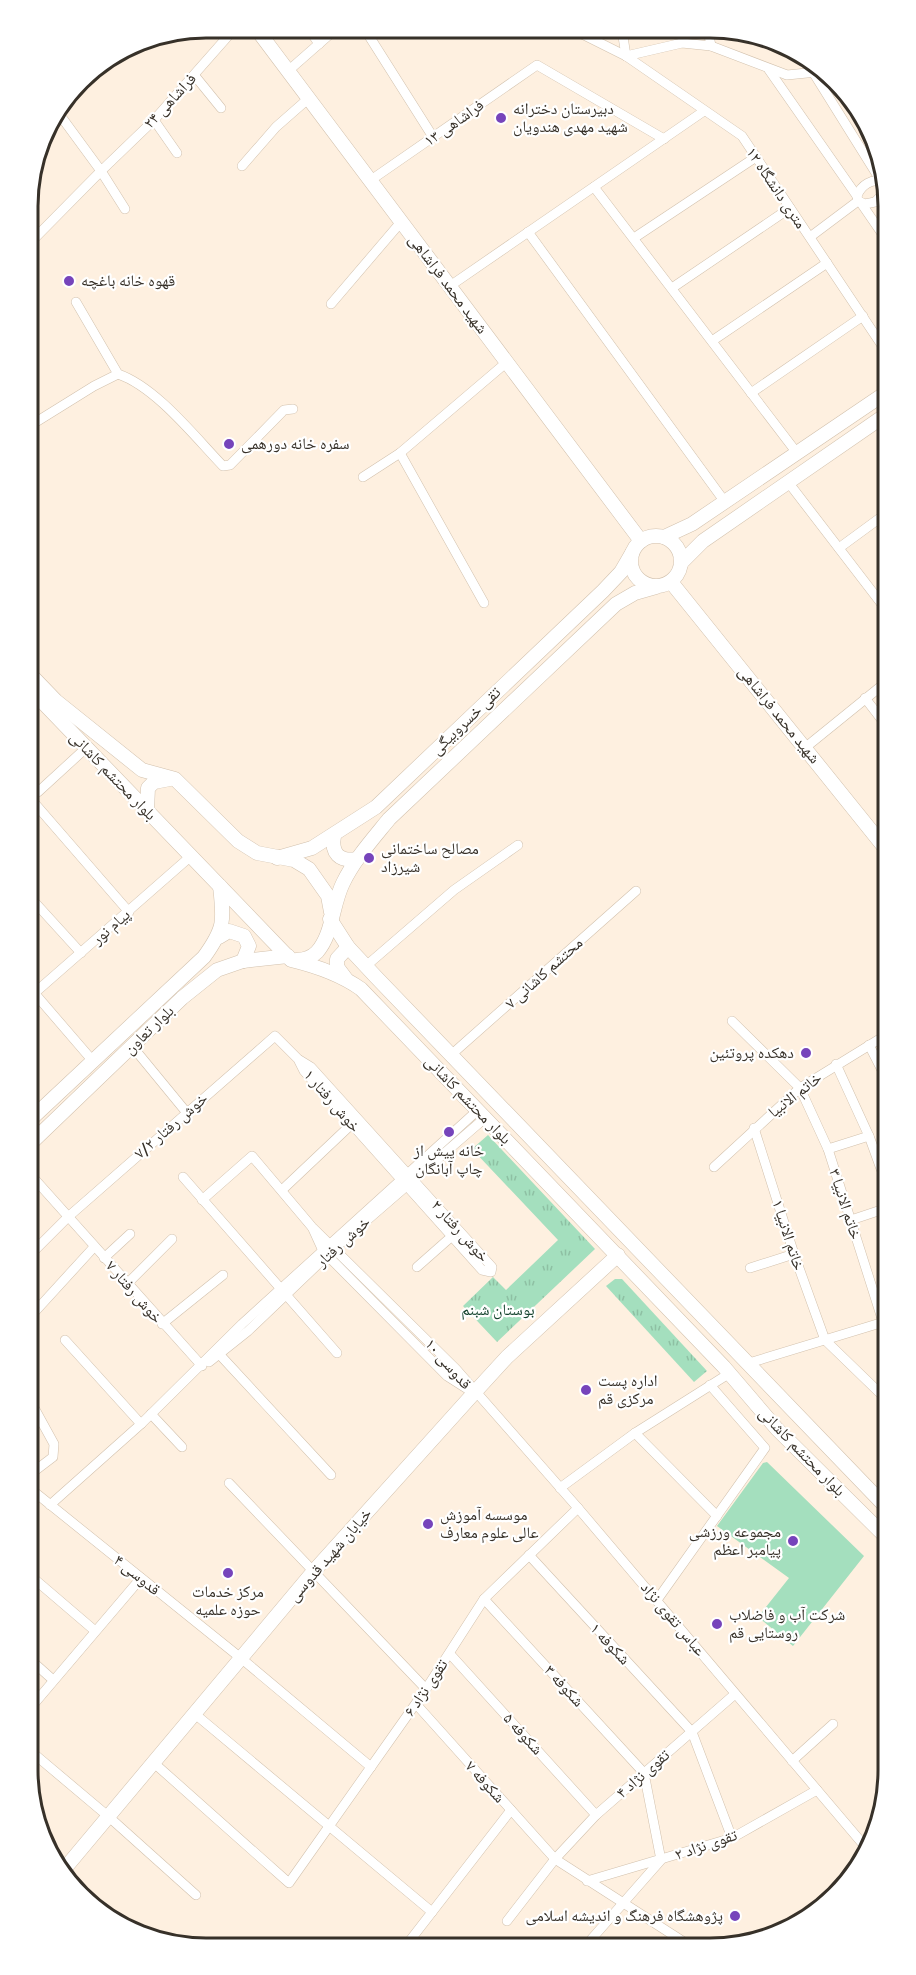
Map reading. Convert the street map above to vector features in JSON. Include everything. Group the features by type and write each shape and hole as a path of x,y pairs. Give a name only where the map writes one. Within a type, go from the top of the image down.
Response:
{"main road":[{"name":"شهید محمد فراشاهی","path":"263,38 641,541"},
{"path":"878,398 692,524 664,537 648,537 641,541 632,553 631,561 635,576 648,586 656,587 671,582 676,577 682,562 703,541 878,421"},
{"path":"664,537 677,546 682,562"},
{"name":"تقی خسروبیگی","path":"277,858 312,849 334,836 384,799 603,591 621,572 632,553"},
{"name":"شهید محمد فراشاهی","path":"671,582 878,839"},
{"name":"تقی خسروبیگی","path":"290,958 302,960 316,952 326,938 331,916 343,884 357,860 388,819 616,604 656,587"},
{"name":"بلوار محتشم کاشانی","path":"38,682 56,701 142,770 176,779 238,841 257,853 294,860 309,869 321,882 328,896 331,916 348,946 366,966 878,1498"},
{"name":"بلوار محتشم کاشانی","path":"38,697 290,958 348,980 361,989 730,1373 777,1429 878,1529"},
{"path":"84,745 82,730 93,729"},
{"path":"147,810 148,788 162,779 176,779"},
{"path":"334,836 332,846 337,856 346,861 357,860"},
{"path":"219,937 223,916 220,886"},
{"path":"219,937 229,931 244,936 249,946 243,961"},
{"name":"بلوار تعاون","path":"38,1112 204,957 219,937"},
{"path":"348,946 338,959 341,975 348,980"},
{"name":"بلوار تعاون","path":"38,1136 182,998 217,970 243,961 290,958"},
{"name":"خیابان شهید قدوسی","path":"69,1867 313,1572 507,1357 618,1255"}],"street":[{"name":"فراشاهی ۲۴","path":"38,235 154,120 227,38"},
{"path":"315,38 319,44"},
{"path":"288,71 326,38"},
{"path":"370,38 433,137"},
{"name":"۱۲ متری دانشگاه","path":"590,38 626,56 742,136 878,337"},
{"path":"623,38 626,56 682,44 711,46 787,75 813,72 874,170"},
{"path":"710,38 711,46"},
{"name":"فراشاهی ۱۳","path":"371,180 537,65 664,139"},
{"path":"769,69 878,228"},
{"path":"195,76 221,108"},
{"path":"242,166 276,127 309,98"},
{"path":"450,286 704,111"},
{"path":"62,118 101,171 125,209"},
{"path":"154,120 177,153"},
{"path":"634,238 756,157"},
{"path":"810,237 859,200 864,185 877,183"},
{"path":"594,187 796,453"},
{"path":"859,200 875,202 878,199"},
{"path":"672,288 790,207"},
{"path":"331,304 401,222"},
{"path":"528,232 725,502"},
{"path":"712,341 827,262"},
{"path":"76,302 118,374 132,379 154,397 223,466 230,465 284,410 293,410"},
{"path":"751,393 863,316"},
{"path":"363,477 400,453 507,362"},
{"path":"38,421 118,374"},
{"path":"400,453 484,603"},
{"path":"789,482 878,598"},
{"path":"839,548 878,519"},
{"path":"806,747 878,688"},
{"path":"865,698 878,715"},
{"path":"38,791 84,745"},
{"path":"38,802 129,912"},
{"path":"366,966 454,890 518,845"},
{"name":"پیام نور","path":"38,988 129,912 191,856"},
{"name":"محتشم کاشانی ۷","path":"451,1054 636,891"},
{"path":"38,906 81,953"},
{"path":"38,1000 92,1060"},
{"path":"732,1022 800,1088"},
{"name":"خوش رفتار ۱","path":"275,1035 298,1059 310,1067 408,1180"},
{"name":"خوش رفتار ۷/۲","path":"38,1247 68,1217 275,1035"},
{"name":"خاتم الانبیا","path":"714,1167 800,1088 878,1040"},
{"path":"869,1045 878,1062"},
{"path":"132,1046 187,1113"},
{"path":"836,1064 878,1161"},
{"name":"خاتم الانبیا ۳","path":"800,1088 828,1149 878,1302"},
{"name":"خوش رفتار","path":"202,1366 220,1355 333,1245 481,1114"},
{"path":"282,1190 355,1121"},
{"name":"خاتم الانبیا ۱","path":"754,1128 794,1254 825,1340"},
{"path":"828,1149 869,1136"},
{"path":"202,1200 252,1156 312,1227 325,1253"},
{"path":"183,1177 337,1353"},
{"name":"خوش رفتار ۲","path":"408,1180 492,1267 491,1272 482,1270 451,1237 408,1180"},
{"name":"خوش رفتار ۷","path":"38,1183 202,1366"},
{"path":"850,1220 878,1211"},
{"name":"قدوسی ۱۰","path":"312,1227 333,1245 456,1369 474,1393"},
{"path":"104,1258 130,1234"},
{"path":"417,1266 451,1237"},
{"path":"127,1284 172,1239"},
{"path":"38,1308 94,1247"},
{"name":"قدوسی ۱۰","path":"325,1253 447,1376 474,1393"},
{"path":"750,1268 794,1254"},
{"path":"162,1324 223,1275"},
{"name":"خوش رفتار","path":"50,1505 141,1424 202,1366 214,1350 284,1292"},
{"path":"749,1363 878,1324"},
{"path":"65,1340 141,1424"},
{"path":"825,1340 878,1391"},
{"path":"220,1355 331,1475"},
{"path":"560,1488 635,1432 730,1373"},
{"path":"657,1600 765,1448 710,1385"},
{"name":"عباس تقوی نژاد","path":"474,1393 578,1508 862,1843"},
{"path":"151,1414 182,1447"},
{"path":"38,1415 54,1444 53,1457 38,1468"},
{"path":"635,1432 717,1516"},
{"path":"229,1483 426,1689"},
{"name":"قدوسی ۴","path":"38,1495 242,1659 371,1767"},
{"name":"تقوی نژاد ۶","path":"154,1763 289,1883 416,1704 484,1599 578,1508"},
{"name":"شکوفه ۱","path":"529,1555 692,1732"},
{"path":"38,1698 94,1630 141,1578"},
{"path":"38,1582 94,1630"},
{"name":"شکوفه ۳","path":"484,1599 644,1773"},
{"name":"شکوفه ۵","path":"450,1654 596,1815"},
{"path":"38,1666 52,1679"},
{"name":"تقوی نژاد ۴","path":"507,1921 555,1859 596,1815 735,1694"},
{"name":"شکوفه ۷","path":"416,1704 555,1859 675,1937"},
{"path":"195,1714 432,1912"},
{"path":"792,1761 833,1724"},
{"path":"692,1732 732,1838"},
{"path":"38,1757 196,1895"},
{"path":"593,1937 661,1860 644,1773"},
{"name":"تقوی نژاد ۲","path":"586,1881 732,1838 817,1790"},
{"path":"413,1937 511,1810"}],"green space":[{"name":"بوستان شبنم","path":"488,1135 595,1249 497,1342 463,1306 493,1277 506,1290 558,1240 472,1149"},
{"path":"615,1279 622,1279 707,1371 694,1382 606,1286"},
{"name":"مجموعه ورزشی پیامبر اعظم","path":"767,1462 864,1556 793,1646 758,1617 789,1578 717,1526 763,1463"}],"place":[{"name":"دبیرستان دخترانه شهید مهدی هندویان","path":"501,118"},
{"name":"قهوه خانه باغچه","path":"69,281"},
{"name":"سفره خانه دورهمی","path":"229,444"},
{"name":"مصالح ساختمانی شیرزاد","path":"369,858"},
{"name":"دهکده پروتئین","path":"806,1053"},
{"name":"خانه پیش از چاپ آبانگان","path":"449,1132"},
{"name":"اداره پست مرکزی قم","path":"586,1390"},
{"name":"موسسه آموزش عالی علوم معارف","path":"428,1524"},
{"name":"مجموعه ورزشی پیامبر اعظم","path":"793,1541"},
{"name":"مرکز خدمات حوزه علمیه","path":"228,1573"},
{"name":"شرکت آب و فاضلاب روستایی قم","path":"717,1624"},
{"name":"پژوهشگاه فرهنگ و اندیشه اسلامی","path":"735,1916"}]}
